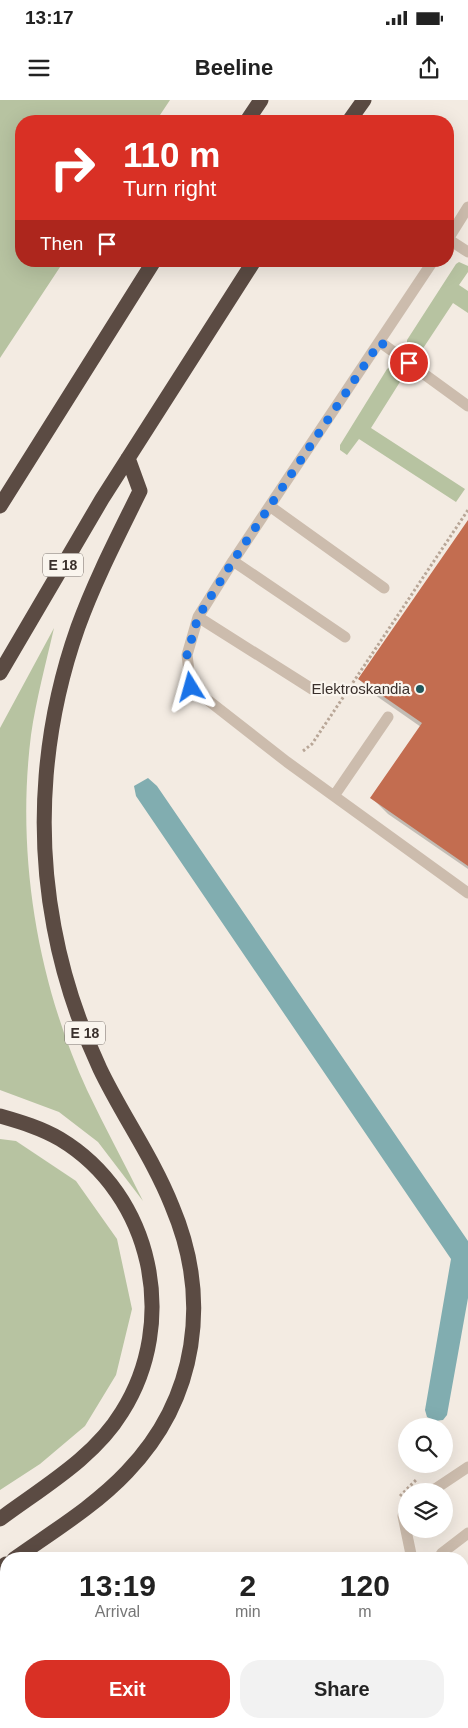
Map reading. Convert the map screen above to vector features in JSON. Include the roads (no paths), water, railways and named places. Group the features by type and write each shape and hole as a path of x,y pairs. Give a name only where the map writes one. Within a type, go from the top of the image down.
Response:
{"highway":[{"path":"251,115 261,100"},
{"path":"353,115 364,100"},
{"path":"0,506 150,267"},
{"name":"E 18","path":"0,673 128,458 250,267"},
{"name":"E 18","path":"24,1552 100,1496 127,1472 150,1444 169,1413 183,1380 192,1344 194,1299 192,1272 184,1236 171,1202 101,1070 72,999 53,926 44,850 46,774 57,699 67,662 88,600 140,491 128,458"},
{"path":"0,1116 25,1123 60,1140 91,1163 117,1192 136,1226 143,1244 149,1263 154,1302 151,1341 140,1378 122,1413 98,1443 69,1468 0,1519"}],"lane":[{"path":"454,229 468,207"},
{"path":"454,243 468,252"},
{"path":"429,267 271,507 233,561 198,617 187,655 191,687 287,762 468,893"},
{"path":"380,342 468,406"},
{"path":"271,507 384,588"},
{"path":"233,561 345,638"},
{"path":"198,617 312,689"},
{"path":"334,796 388,717"},
{"path":"444,1483 468,1467"},
{"path":"442,1552 468,1533"},
{"path":"408,1538 411,1552"}],"water":[{"path":"148,778 157,786 468,1241 468,1298 447,1415 445,1418 429,1418 425,1410 451,1259 136,796 134,786"}],"place":[{"name":"Elektroskandia","path":"420,689"}]}
